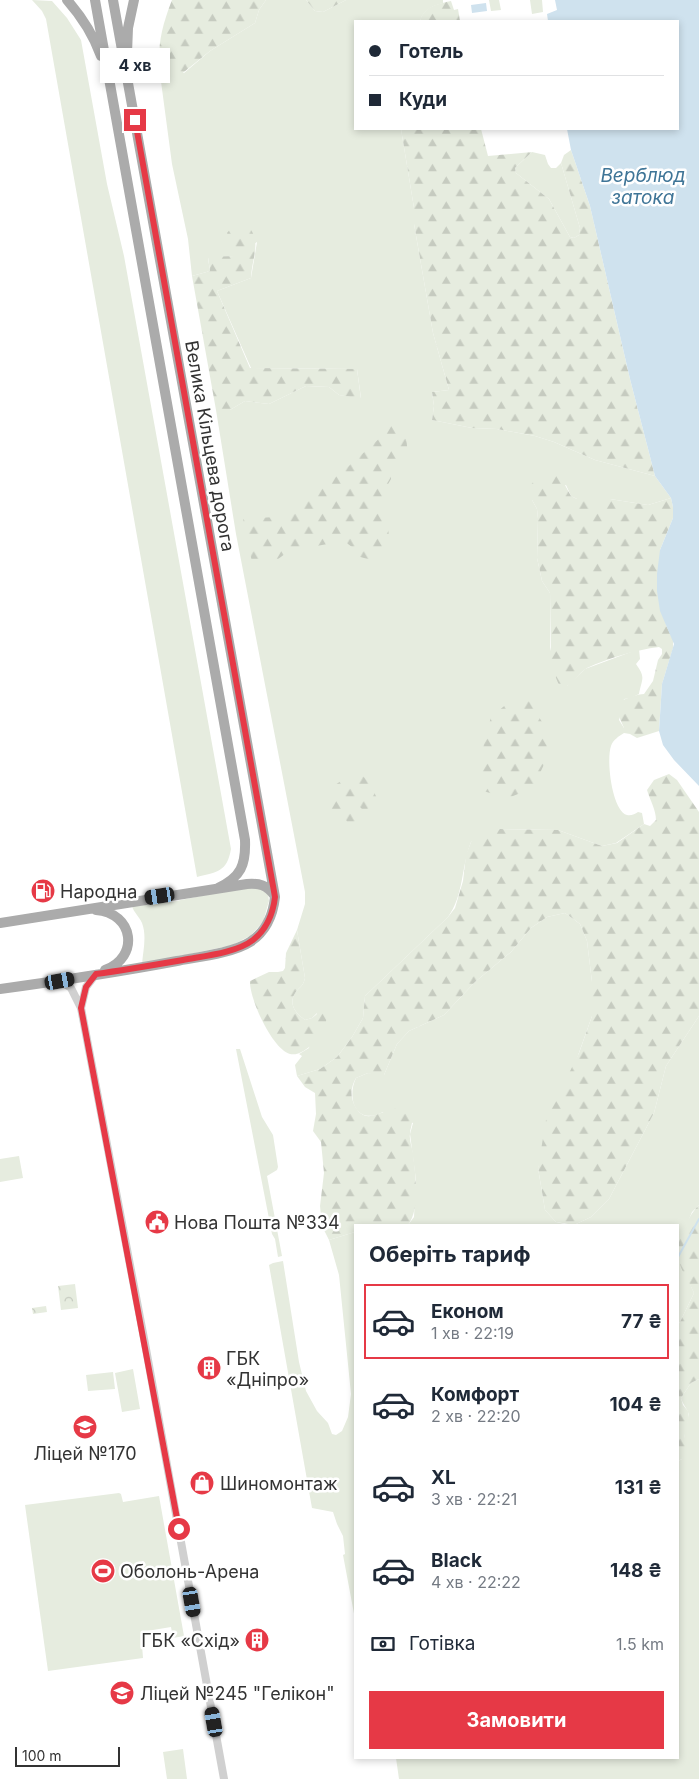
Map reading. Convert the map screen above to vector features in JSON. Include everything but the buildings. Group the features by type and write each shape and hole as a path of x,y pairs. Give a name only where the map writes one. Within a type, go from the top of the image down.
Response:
{"main road":[{"path":"67,0 82,16 89,28 110,82"},
{"name":"Велика Кільцева дорога","path":"95,0 245,840 246,854 243,866 237,875 218,888"},
{"name":"Велика Кільцева дорога","path":"113,0 275,897"},
{"path":"128,82 128,28 134,0"},
{"path":"0,923 256,883 268,888 275,897 271,916 265,928 246,945 207,956 60,981 0,989"},
{"path":"85,909 102,910 112,914 122,922 129,938 128,948 124,957 112,967 96,974"}],"street":[{"path":"81,1008 86,987 96,974"},
{"path":"60,981 72,988 81,1008 146,1349 224,1779"}],"green space":[{"path":"32,0 52,1 67,18 81,40 107,184 124,256 231,849 224,867 210,874 197,877 46,19 42,11"},
{"path":"172,0 266,0 259,10 255,23 210,51 179,76 165,72 161,65 160,56 161,36"},
{"path":"266,0 306,0 315,11 323,12 346,0 443,0 443,3 426,11 420,20 354,20 354,130 401,130 414,208 414,224 433,333 449,390 432,392 434,406 432,420 472,428 497,429 535,436 554,442 595,460 655,476 671,498 648,505 610,499 577,499 571,496 566,485 532,500 537,509 538,519 537,558 542,581 550,593 550,647 559,685 567,686 585,669 639,649 640,659 636,664 642,678 639,694 624,699 619,720 624,728 624,733 616,738 612,744 609,762 617,804 627,815 638,812 642,813 644,824 616,843 602,846 558,830 500,829 471,842 457,900 448,917 365,996 363,1018 337,1057 320,1069 297,1076 295,1065 302,1056 299,1054 309,1048 317,1013 312,1018 305,1020 292,1003 294,995 303,984 305,978 297,930 305,904 305,892 236,534 216,410 230,410 245,401 269,404 306,386 329,387 339,395 361,398 357,369 251,368 217,291 251,278 257,242 235,256 208,258 210,271 192,276 188,239 172,164 158,59 161,67 184,73 210,51 255,23 259,10"},
{"path":"306,0 346,0 323,12 315,11"},
{"path":"489,0 499,0 501,10 491,11"},
{"path":"530,0 542,0 543,12 532,14"},
{"path":"451,1 454,10 458,9 460,20 420,20 428,9"},
{"path":"401,130 481,130 488,156 532,152 515,168 516,173 549,199 570,237 574,238 579,235 580,228 561,163 564,155 571,150 590,206 630,379 655,476 595,460 535,436 497,429 472,428 432,420 434,406 432,392 449,390 433,333 414,224 414,208"},
{"path":"532,152 545,155 551,168 556,168 561,163 580,228 579,235 574,238 570,237 549,199 516,173 515,168"},
{"path":"235,223 246,223 254,236 255,249 251,278 217,291 250,368 357,369 361,399 339,395 329,387 306,386 269,404 245,401 230,410 216,410 192,276 210,271 208,257 234,256 227,233"},
{"path":"383,422 390,422 396,425 401,429 407,441 406,455 403,462 391,471 391,479 383,493 389,536 385,550 371,560 357,556 352,547 344,541 289,551 274,562 252,562 243,519 275,517 307,498 341,473 381,437 380,426"},
{"path":"548,473 560,476 571,496 577,499 610,499 648,505 671,498 673,518 660,550 666,625 673,639 673,648 662,684 659,731 637,738 624,733 624,728 616,710 619,702 644,694 653,681 658,660 662,654 662,649 659,647 631,652 604,661 584,670 567,686 563,688 559,685 551,666 550,593 542,581 537,558 538,519 537,509 532,500 531,485 537,476"},
{"path":"529,701 547,730 547,758 533,788 508,798 483,791 479,763 491,717 509,702"},
{"path":"356,771 366,779 378,801 364,811 358,805 353,807 363,824 357,828 350,827 346,820 337,821 333,818 330,799 332,787"},
{"path":"669,774 677,780 699,812 699,1016 666,1066 654,1113 609,1199 591,1217 576,1224 556,1222 545,1210 538,1168 546,1120 579,1053 592,1016 592,982 587,941 580,924 565,913 547,917 531,928 511,952 475,982 444,1015 409,1031 397,1044 384,1075 380,1077 368,1073 356,1078 352,1094 354,1104 360,1112 366,1116 372,1116 394,1109 401,1109 412,1118 410,1141 416,1180 415,1209 409,1224 354,1224 354,1232 329,1240 322,1226 320,1206 324,1173 321,1142 313,1131 316,1114 315,1093 305,1087 297,1076 320,1069 337,1057 363,1018 365,996 448,917 455,908 463,881 466,855 471,842 482,833 500,829 558,830 602,846 617,843 644,824 650,826 656,820 647,790 654,780"},
{"path":"257,887 268,894 269,901 263,922 250,936 233,945 142,964 144,933 141,921 132,906 171,902"},
{"path":"565,913 580,924 587,941 592,982 592,1016 538,1168 545,1210 556,1222 565,1224 409,1224 414,1217 416,1180 410,1134 413,1123 383,1112 366,1116 360,1113 353,1102 352,1094 356,1078 368,1073 384,1075 397,1044 409,1031 444,1015 475,982 511,952 531,928 547,917"},
{"path":"297,930 305,978 303,984 294,995 292,1003 305,1020 312,1018 321,1011 325,1012 326,1018 322,1032 310,1046 296,1054 290,1054 276,1043 269,1033 257,1010 250,981 269,972 283,971 286,953"},
{"path":"699,1016 699,1205 692,1212 679,1244 679,1224 576,1224 591,1217 609,1199 654,1113 666,1066"},
{"path":"236,1049 240,1049 262,1117 273,1135 278,1167 277,1170 267,1176 282,1256 278,1257 275,1239 272,1234"},
{"path":"19,1156 23,1178 0,1182 0,1159"},
{"path":"699,1205 699,1379 691,1383 681,1398 683,1405 688,1411 689,1418 684,1438 686,1452 679,1460 679,1323 694,1293 679,1260 679,1244 684,1229"},
{"path":"354,1232 354,1614 343,1555 345,1554 343,1536 333,1512 312,1508 269,1265 283,1261 299,1362 306,1391 317,1411 328,1423 332,1434 336,1435 342,1431 348,1417 351,1394 339,1275 329,1240"},
{"path":"679,1260 694,1293 679,1323"},
{"path":"75,1284 78,1308 61,1310 58,1286"},
{"path":"46,1306 47,1312 33,1314 32,1308"},
{"path":"133,1369 140,1409 122,1412 115,1373"},
{"path":"113,1372 115,1389 88,1391 86,1375"},
{"path":"699,1379 699,1779 399,1779 396,1759 679,1759 679,1460 682,1459 684,1435 689,1416 681,1398 691,1383"},
{"name":"Оболонь-Арена","path":"119,1493 123,1502 159,1496 184,1636 173,1638 171,1627 141,1632 143,1658 48,1671 25,1505"},
{"path":"183,1749 187,1779 167,1779 163,1752"}],"water":[{"name":"Верблюд затока","path":"555,0 699,0 699,786 674,760 663,745 659,731 662,684 674,644 660,611 657,574 660,550 673,518 673,507 671,498 655,476 630,379 590,206 571,150 567,130 679,130 679,20 548,20 547,14 557,10"},
{"path":"486,3 487,11 472,13 471,5"}],"waterway":[{"path":"679,1255 699,1219"}],"place":[{"name":"Народна","path":"43,891"},
{"name":"Нова Пошта №334","path":"157,1222"},
{"name":"ГБК «Дніпро»","path":"209,1368"},
{"name":"Ліцей №170","path":"85,1427"},
{"name":"Шиномонтаж","path":"202,1483"},
{"name":"Оболонь-Арена","path":"103,1571"},
{"name":"ГБК «Схід»","path":"257,1640"},
{"name":"Ліцей №245 \"Гелікон\"","path":"122,1693"}],"route":[{"path":"135,120 275,897 271,916 265,928 246,945 207,956 96,974 86,987 81,1008 179,1529"}]}
